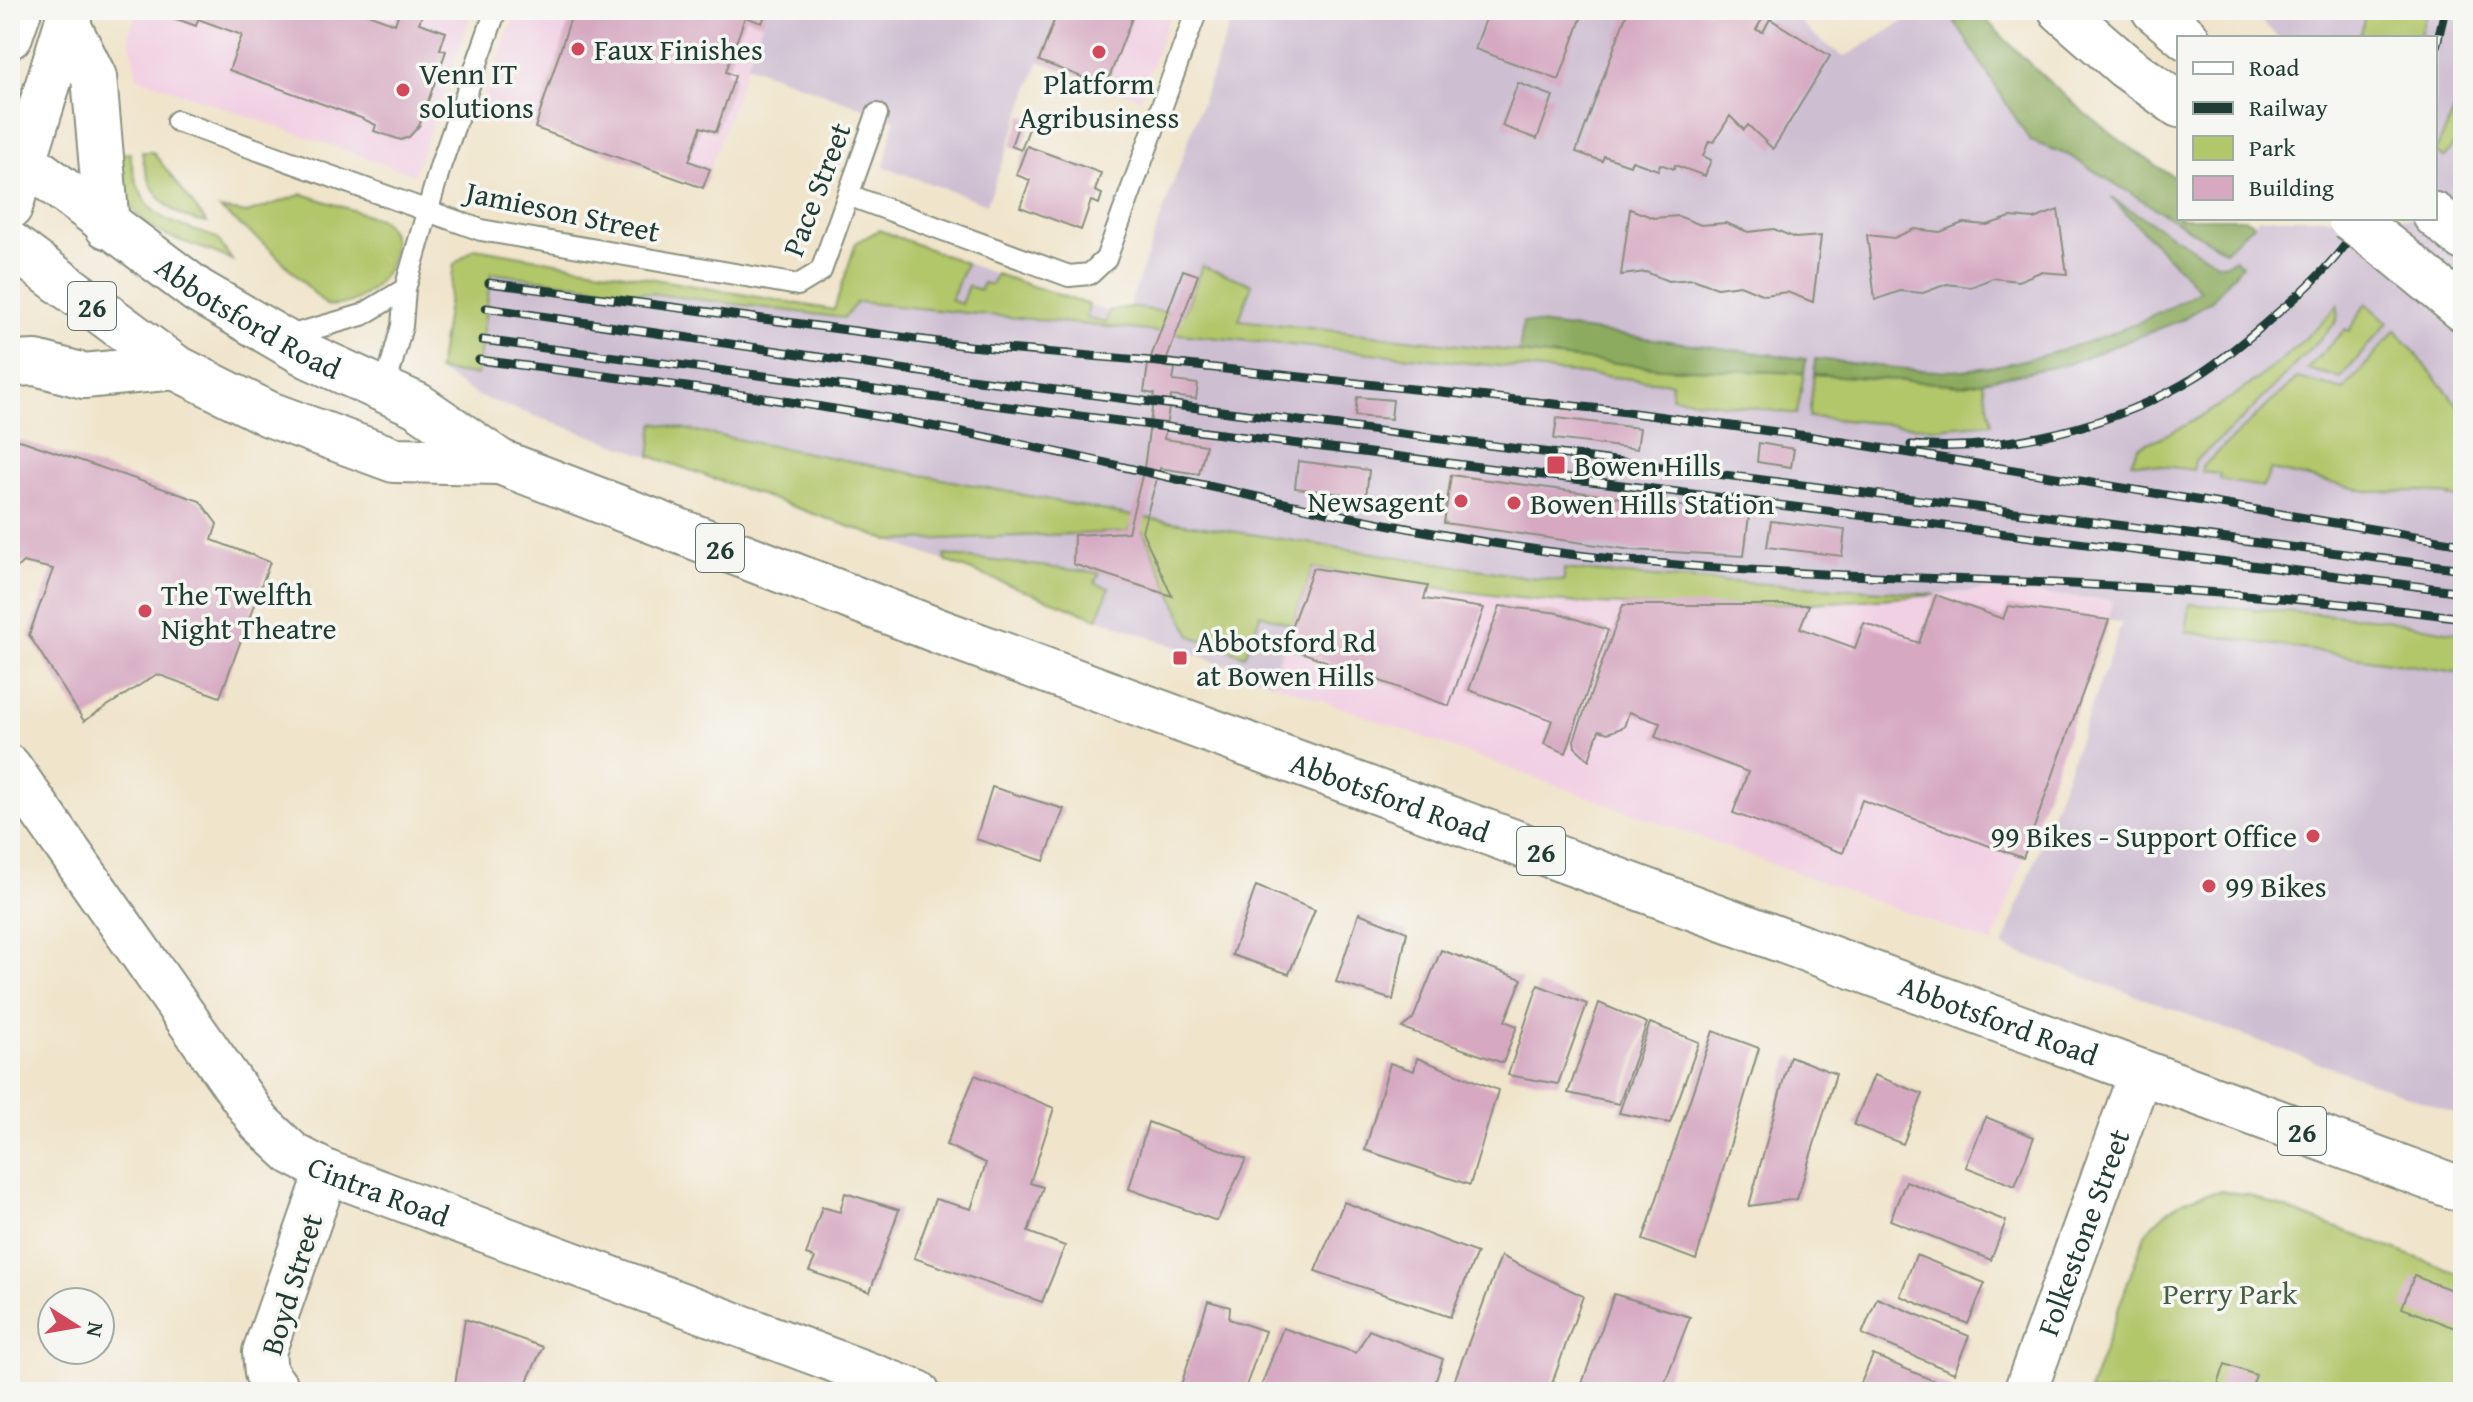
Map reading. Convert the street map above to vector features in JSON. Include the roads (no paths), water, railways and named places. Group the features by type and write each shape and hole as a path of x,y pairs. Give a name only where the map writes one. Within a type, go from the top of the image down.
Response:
{"main road":[{"path":"10,36 19,10"},
{"path":"2061,10 2125,66 2177,104"},
{"path":"2154,10 2185,36"},
{"path":"10,207 17,155 69,16"},
{"path":"69,16 94,77 107,226"},
{"name":"Abbotsford Road","path":"17,155 107,226 198,291 278,339 417,405 500,462 881,610 2463,1190"},
{"path":"2437,217 2463,238"},
{"path":"2353,220 2463,309"},
{"name":"Abbotsford Road","path":"10,244 175,367 269,414 394,460 500,462"},
{"path":"10,364 36,363 84,376 175,367"}],"street":[{"name":"Cintra Road","path":"10,767 260,1123 293,1154 327,1172 918,1392"},
{"name":"Folkestone Street","path":"2025,1392 2141,1071"},
{"name":"Boyd Street","path":"280,1392 266,1373 264,1352 327,1172"}],"lane":[{"path":"384,391 402,326 405,289 496,10"},
{"path":"848,195 1069,276 1090,274 1106,259 1197,10"},
{"name":"Pace Street","path":"807,283 821,271 877,114"},
{"name":"Jamieson Street","path":"177,121 481,230 789,285 807,283"},
{"path":"278,339 362,315 405,289"}],"railway":[{"path":"2437,43 2445,10"},
{"path":"1911,445 1984,445 2022,440 2096,422 2165,394 2217,362 2312,283 2363,220"},
{"path":"489,283 969,346 1140,360 1611,410 1807,436 2463,544"},
{"path":"486,308 962,378 2463,569"},
{"path":"482,340 2463,592"},
{"path":"479,360 719,391 898,420 1415,530 1569,554 1750,570 2207,592 2463,618"}],"place":[{"name":"Faux Finishes","path":"578,49"},
{"name":"Platform Agribusiness","path":"1099,52"},
{"name":"Venn IT solutions","path":"403,90"},
{"name":"Bowen Hills","path":"1556,465"},
{"name":"Newsagent","path":"1461,501"},
{"name":"Bowen Hills Station","path":"1514,503"},
{"name":"The Twelfth Night Theatre","path":"145,611"},
{"name":"Abbotsford Rd at Bowen Hills","path":"1180,658"},
{"name":"99 Bikes - Support Office","path":"2313,836"},
{"name":"99 Bikes","path":"2209,886"}],"park label":[{"name":"Perry Park","path":"2230,1293"}]}
